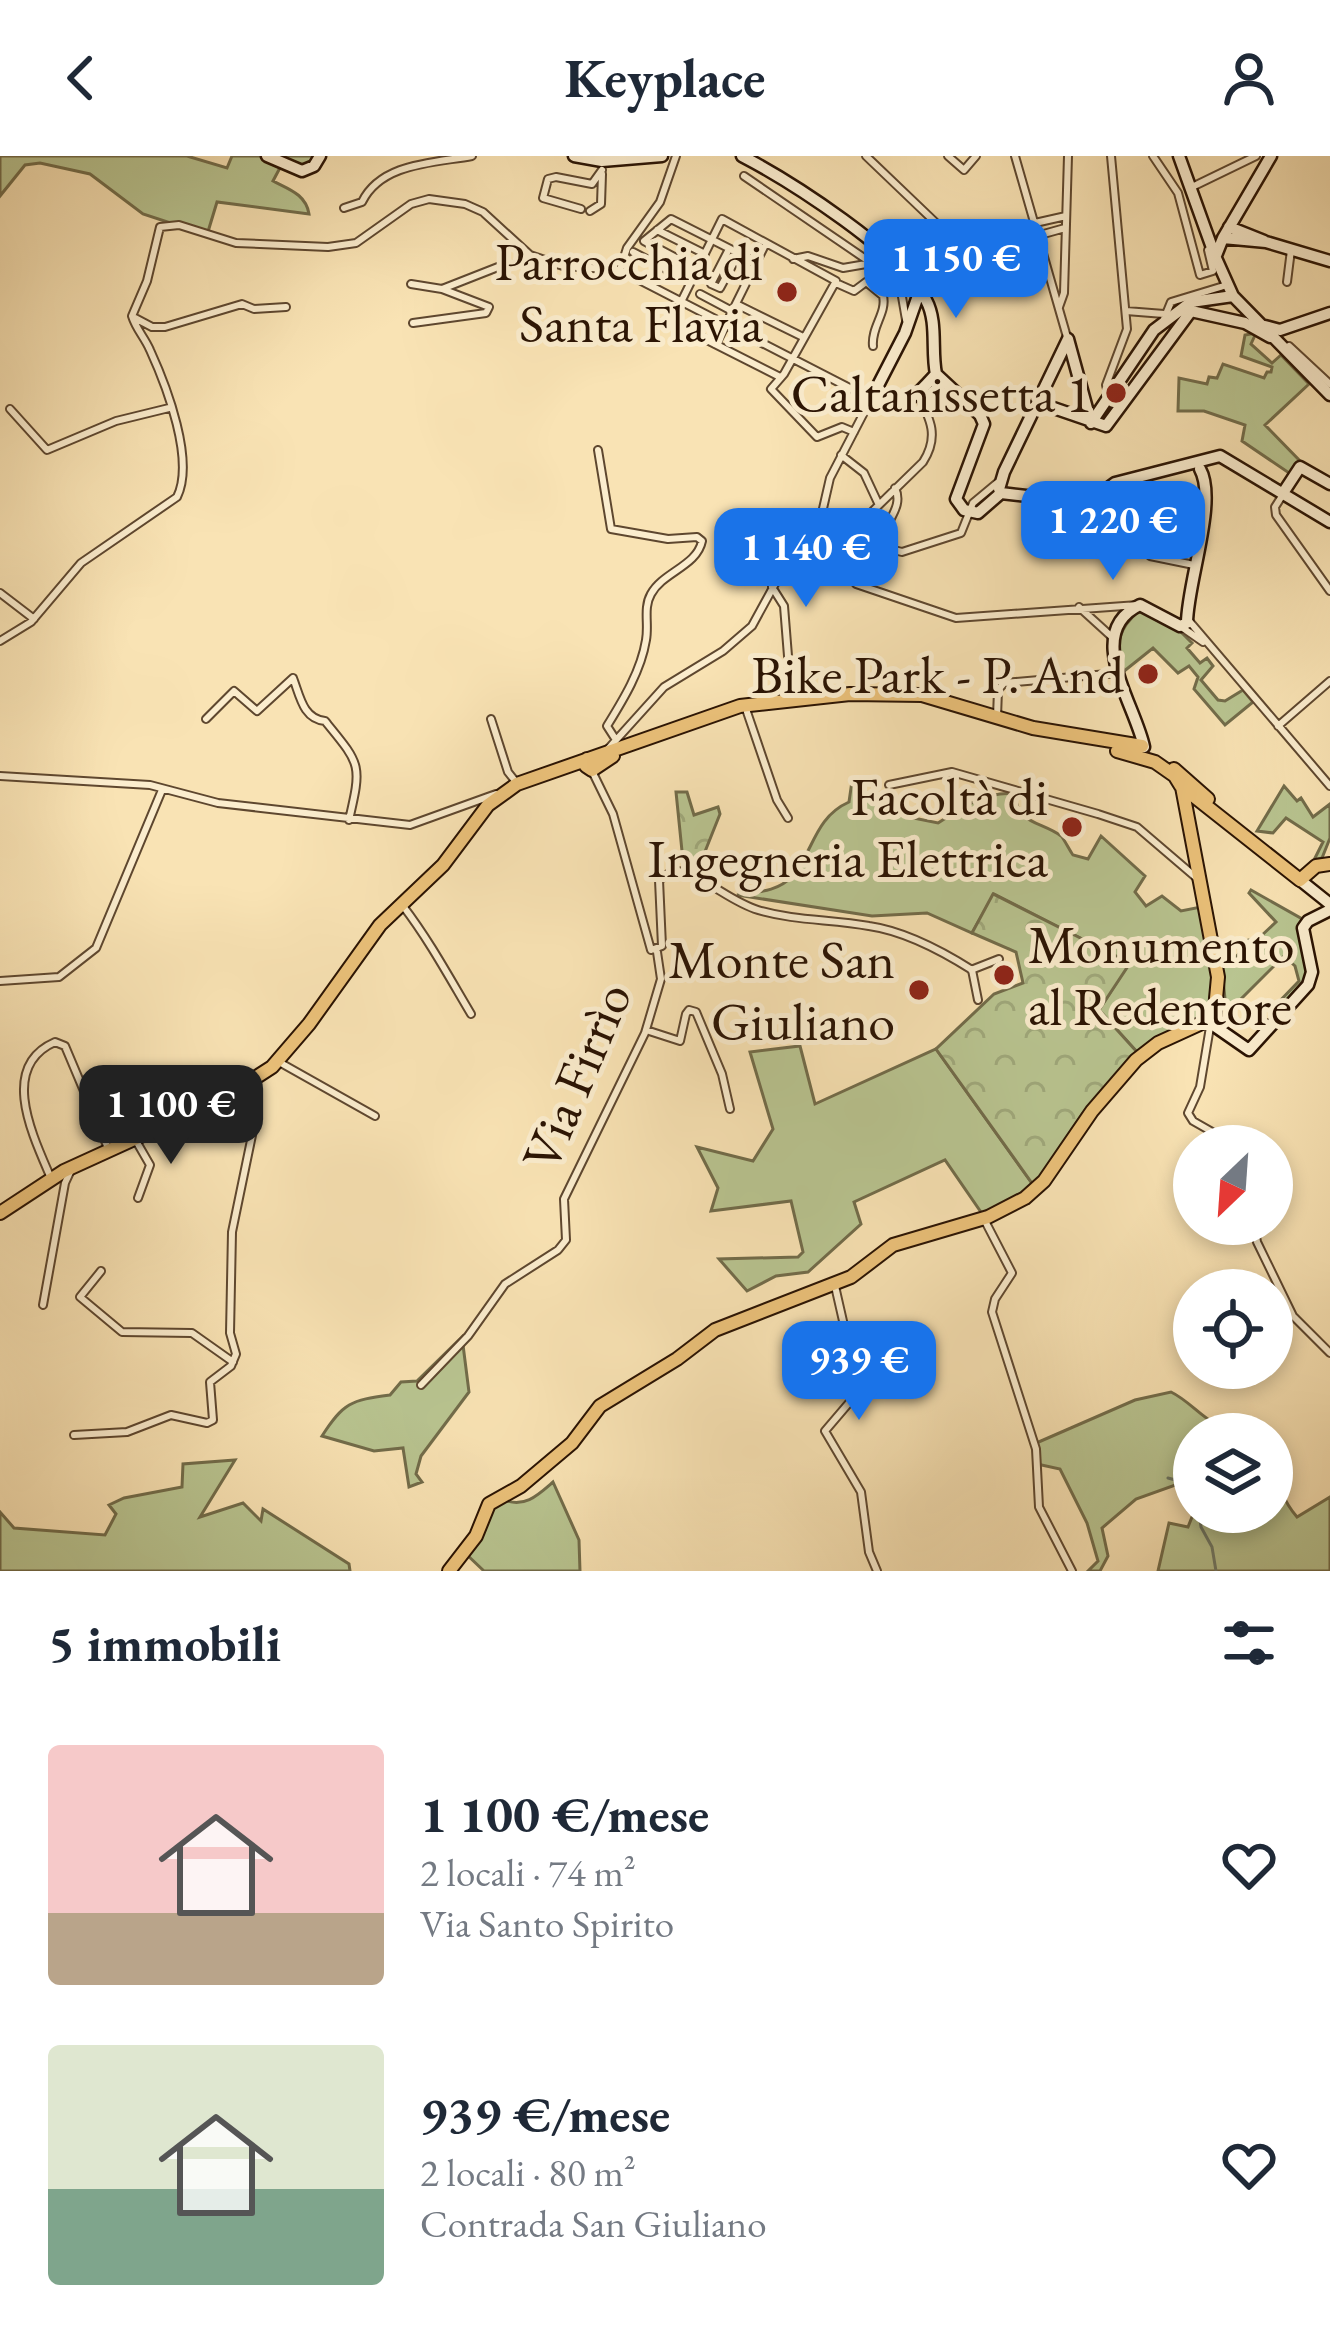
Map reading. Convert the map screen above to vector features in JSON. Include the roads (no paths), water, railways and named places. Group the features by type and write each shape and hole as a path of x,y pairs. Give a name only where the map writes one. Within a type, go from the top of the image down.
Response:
{"main road":[{"path":"267,156 305,171 320,156"},
{"path":"574,156 602,165 662,156"},
{"path":"742,156 886,251 920,290 933,322 936,374 984,424 956,494 968,513 982,511 1003,487 1068,339"},
{"path":"1179,156 1190,188 1217,236"},
{"path":"1271,156 1217,236 1214,265 1239,314 1271,333 1330,313"},
{"path":"1217,236 1267,242 1330,261"},
{"path":"920,290 905,333 871,399 894,404 918,395 936,374"},
{"path":"1039,403 1106,425 1134,357 1160,324 1191,302 1230,291"},
{"path":"1091,423 1144,376 1191,311 1239,314 1255,320 1330,395"},
{"path":"1068,339 1091,423"},
{"path":"1003,487 1016,497 1088,503 1115,483 1180,464 1198,466 1213,457 1225,458 1330,522"},
{"path":"1140,750 1113,637 1122,617 1140,605 1182,619 1208,489 1198,466"},
{"path":"1283,493 1300,467 1330,484"},
{"path":"597,762 740,706 850,694 922,695 1033,728 1140,750 1194,784 1208,803"},
{"path":"0,1213 72,1168 248,1085 278,1061 380,925 443,865 500,794 558,769 597,762 747,712 862,700 909,701 1031,735 1140,750 1185,794 1219,977 1209,1023"},
{"path":"1163,761 1195,807 1208,803"},
{"path":"1185,794 1197,792 1330,907 1303,928 1312,971 1308,986 1250,1050 1209,1023"},
{"path":"1300,880 1316,866 1330,864"},
{"path":"449,1571 476,1536 489,1504 521,1486 572,1443 600,1406 715,1330 835,1284 893,1245 985,1217 1033,1192 1103,1096 1136,1060 1158,1043 1209,1023"}],"street":[{"path":"344,208 362,202 371,185 387,175 472,156"},
{"path":"620,270 627,248 657,208 676,156"},
{"path":"866,156 934,220 937,266 920,290"},
{"path":"948,156 964,170 975,157"},
{"path":"1016,156 1068,339"},
{"path":"1059,308 1064,293 1067,156"},
{"path":"1111,156 1127,329 1106,385 1114,398"},
{"path":"1153,156 1178,194 1200,275 1214,265"},
{"path":"1190,188 1256,156"},
{"path":"602,165 601,204 586,210 543,198 548,179 592,184 602,165"},
{"path":"744,176 872,263 901,292 906,303 905,333"},
{"path":"132,316 147,281 160,227 169,223 236,243 328,247 374,235 411,205 429,199 466,204 483,212 530,255 563,266 620,270 871,399 830,478 818,526 743,635 664,686 597,762"},
{"path":"1035,224 1066,216"},
{"path":"694,275 644,241 671,219 756,262"},
{"path":"681,302 722,219 854,291 866,282 883,296 873,346"},
{"path":"1038,235 1065,229"},
{"path":"657,230 705,254"},
{"path":"716,344 765,245"},
{"path":"1287,282 1292,248"},
{"path":"712,284 730,249"},
{"path":"633,252 721,288 739,253"},
{"path":"794,259 808,256 843,268 872,263"},
{"path":"442,289 498,267 545,260"},
{"path":"836,282 782,377 771,388 814,436 842,427 854,432"},
{"path":"411,284 442,289 489,307 488,311 413,323"},
{"path":"700,294 803,337"},
{"path":"132,316 152,327 165,327 242,304 254,309 286,307"},
{"path":"1126,311 1160,324"},
{"path":"0,641 21,632 81,563 177,497 184,482 181,437 151,351 132,316"},
{"path":"1127,329 1160,324"},
{"path":"1271,333 1330,384"},
{"path":"703,338 782,377"},
{"path":"1134,357 1144,376"},
{"path":"918,395 932,422 932,442 922,462 839,548 842,568 856,584 956,618 1140,605"},
{"path":"10,409 47,450 116,421 169,408"},
{"path":"598,450 611,530 668,539 697,537 702,545 649,596 645,646 608,726 597,762 646,942 656,951"},
{"path":"842,455 864,473 878,503"},
{"path":"895,488 899,496 896,511 884,538 895,551 961,533 979,497 1003,487"},
{"path":"1283,493 1276,514 1330,591"},
{"path":"1194,565 1150,556 1154,533 1165,535 1169,514 1202,521"},
{"path":"1114,536 1152,544"},
{"path":"772,587 784,606 788,656"},
{"path":"0,592 34,619"},
{"path":"1079,607 1113,637"},
{"path":"1182,619 1330,786"},
{"path":"997,717 998,690 1004,683 1119,673"},
{"path":"206,719 234,691 257,711 292,678 306,712 314,720 325,721 355,757 359,776 349,820"},
{"path":"1277,726 1330,681"},
{"path":"747,712 777,800 788,818"},
{"path":"491,719 508,772 517,784"},
{"path":"890,784 943,772 967,774 1098,814 1137,827 1203,884"},
{"path":"0,776 150,784 218,802 410,825 500,794"},
{"path":"0,981 59,977 96,947 163,789"},
{"path":"461,808 472,809 474,822"},
{"name":"Via Firrìo","path":"421,1385 468,1336 505,1284 566,1240 563,1199 646,1030 661,980 656,951 662,943 658,885 664,874 674,870 703,880 747,906 802,920 871,926 935,949 970,969"},
{"path":"401,904 432,943 471,1014"},
{"path":"978,1000 970,969 999,959"},
{"path":"646,1030 680,1041 686,1014 697,1012 722,1074 730,1109"},
{"path":"1201,1125 1187,1113 1200,1087 1209,1023"},
{"path":"51,1179 16,1095 22,1068 44,1046 55,1042 65,1046 109,1151"},
{"path":"278,1061 376,1116"},
{"path":"74,1436 127,1432 171,1415 211,1422 215,1409 210,1382 233,1362 232,1232 256,1124 248,1085"},
{"path":"134,1139 150,1165 138,1198"},
{"path":"43,1305 65,1183 72,1168"},
{"path":"985,1217 987,1230 1012,1273 994,1299 995,1330 1036,1449 1039,1507 1072,1571"},
{"path":"1258,1245 1293,1316 1330,1353"},
{"path":"101,1271 80,1297 116,1329 192,1333 233,1362"},
{"path":"835,1284 860,1386 825,1431 861,1492 869,1552 877,1571"}],"waterway":[{"path":"1168,1478 1173,1479"},
{"path":"1204,1533 1216,1571"}],"place":[{"name":"Parrocchia di Santa Flavia","path":"787,292"},
{"name":"Caltanissetta 1","path":"1116,393"},
{"name":"Bike Park - P. And","path":"1148,674"},
{"name":"Facoltà di Ingegneria Elettrica","path":"1072,827"},
{"name":"Monumento al Redentore","path":"1004,975"},
{"name":"Monte San Giuliano","path":"919,990"}]}
